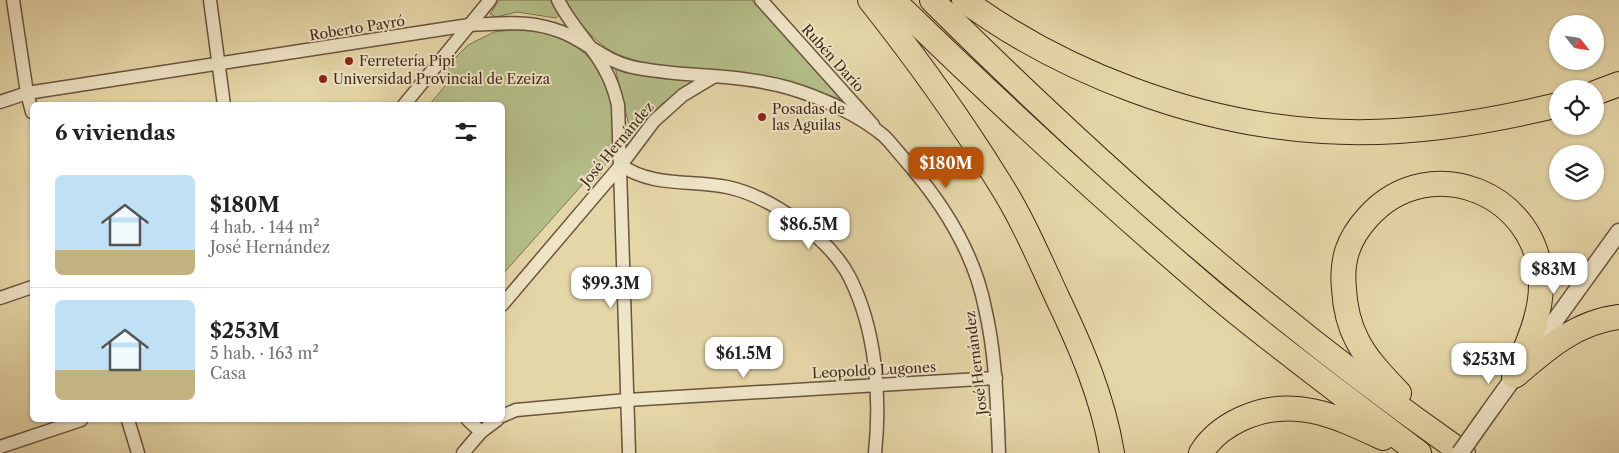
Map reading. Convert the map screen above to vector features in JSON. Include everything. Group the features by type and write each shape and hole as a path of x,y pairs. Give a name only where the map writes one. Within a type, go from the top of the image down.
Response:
{"highway":[{"path":"870,0 925,72 1004,192 1035,250 1086,362 1106,422 1112,453"},
{"path":"893,0 996,101 1220,298 1303,366 1419,453"},
{"path":"932,0 1015,83 1231,275 1318,346 1462,453"},
{"path":"964,0 1024,38 1078,66 1141,93 1192,109 1253,122 1321,131 1388,132 1495,120 1549,107"},
{"path":"1604,90 1619,84"},
{"path":"1440,437 1379,371 1357,340 1349,319 1345,300 1343,263 1348,245 1360,226 1373,211 1393,196 1412,188 1440,183 1470,188 1488,195 1507,208 1522,225 1532,244 1538,262 1541,286 1532,330 1514,376"},
{"path":"1514,376 1553,344 1574,330 1604,319 1619,317"},
{"path":"1201,453 1218,433 1234,422 1269,408 1303,409 1343,420 1415,453"}],"street":[{"path":"13,0 30,104"},
{"path":"210,0 224,102"},
{"path":"406,102 490,0"},
{"path":"558,0 589,48 604,67 618,104 629,453"},
{"name":"Rubén Darío","path":"761,0 883,136"},
{"name":"Roberto Payró","path":"0,102 27,93 469,25 519,21 564,33 603,57 632,67 713,77"},
{"name":"José Hernández","path":"505,299 621,165 668,107 713,77 769,83 816,98 843,111 883,136 929,187 956,230 974,269 985,306 996,378 999,453"},
{"path":"621,165 632,173 648,178 727,187 757,197 779,208 805,226 827,248 849,276 860,304 871,346 876,386 875,453"},
{"path":"1462,453 1514,376 1619,232"},
{"path":"0,298 30,288"},
{"name":"Leopoldo Lugones","path":"505,410 627,400 996,378"},
{"name":"Leopoldo Lugones","path":"505,415 516,410"},
{"path":"0,447 75,422"},
{"path":"129,422 138,453"},
{"path":"470,422 481,432"},
{"path":"463,453 481,432 494,422"}],"green space":[{"path":"499,0 553,0 559,15 556,18 517,12 496,17 490,14"},
{"path":"565,0 752,0 842,100 778,79 751,74 671,67 634,60 617,54 602,45 587,31"},
{"path":"520,29 538,31 554,36 582,51 593,62 609,91 616,132 612,150 598,178 589,177 505,272 505,102 432,102 445,86 449,64 468,45 494,32"},
{"path":"615,67 694,81 663,103 631,134"}],"place":[{"name":"Ferretería Pipi","path":"349,61"},
{"name":"Universidad Provincial de Ezeiza","path":"323,79"},
{"name":"Posadas de las Aguilas","path":"762,117"}]}
